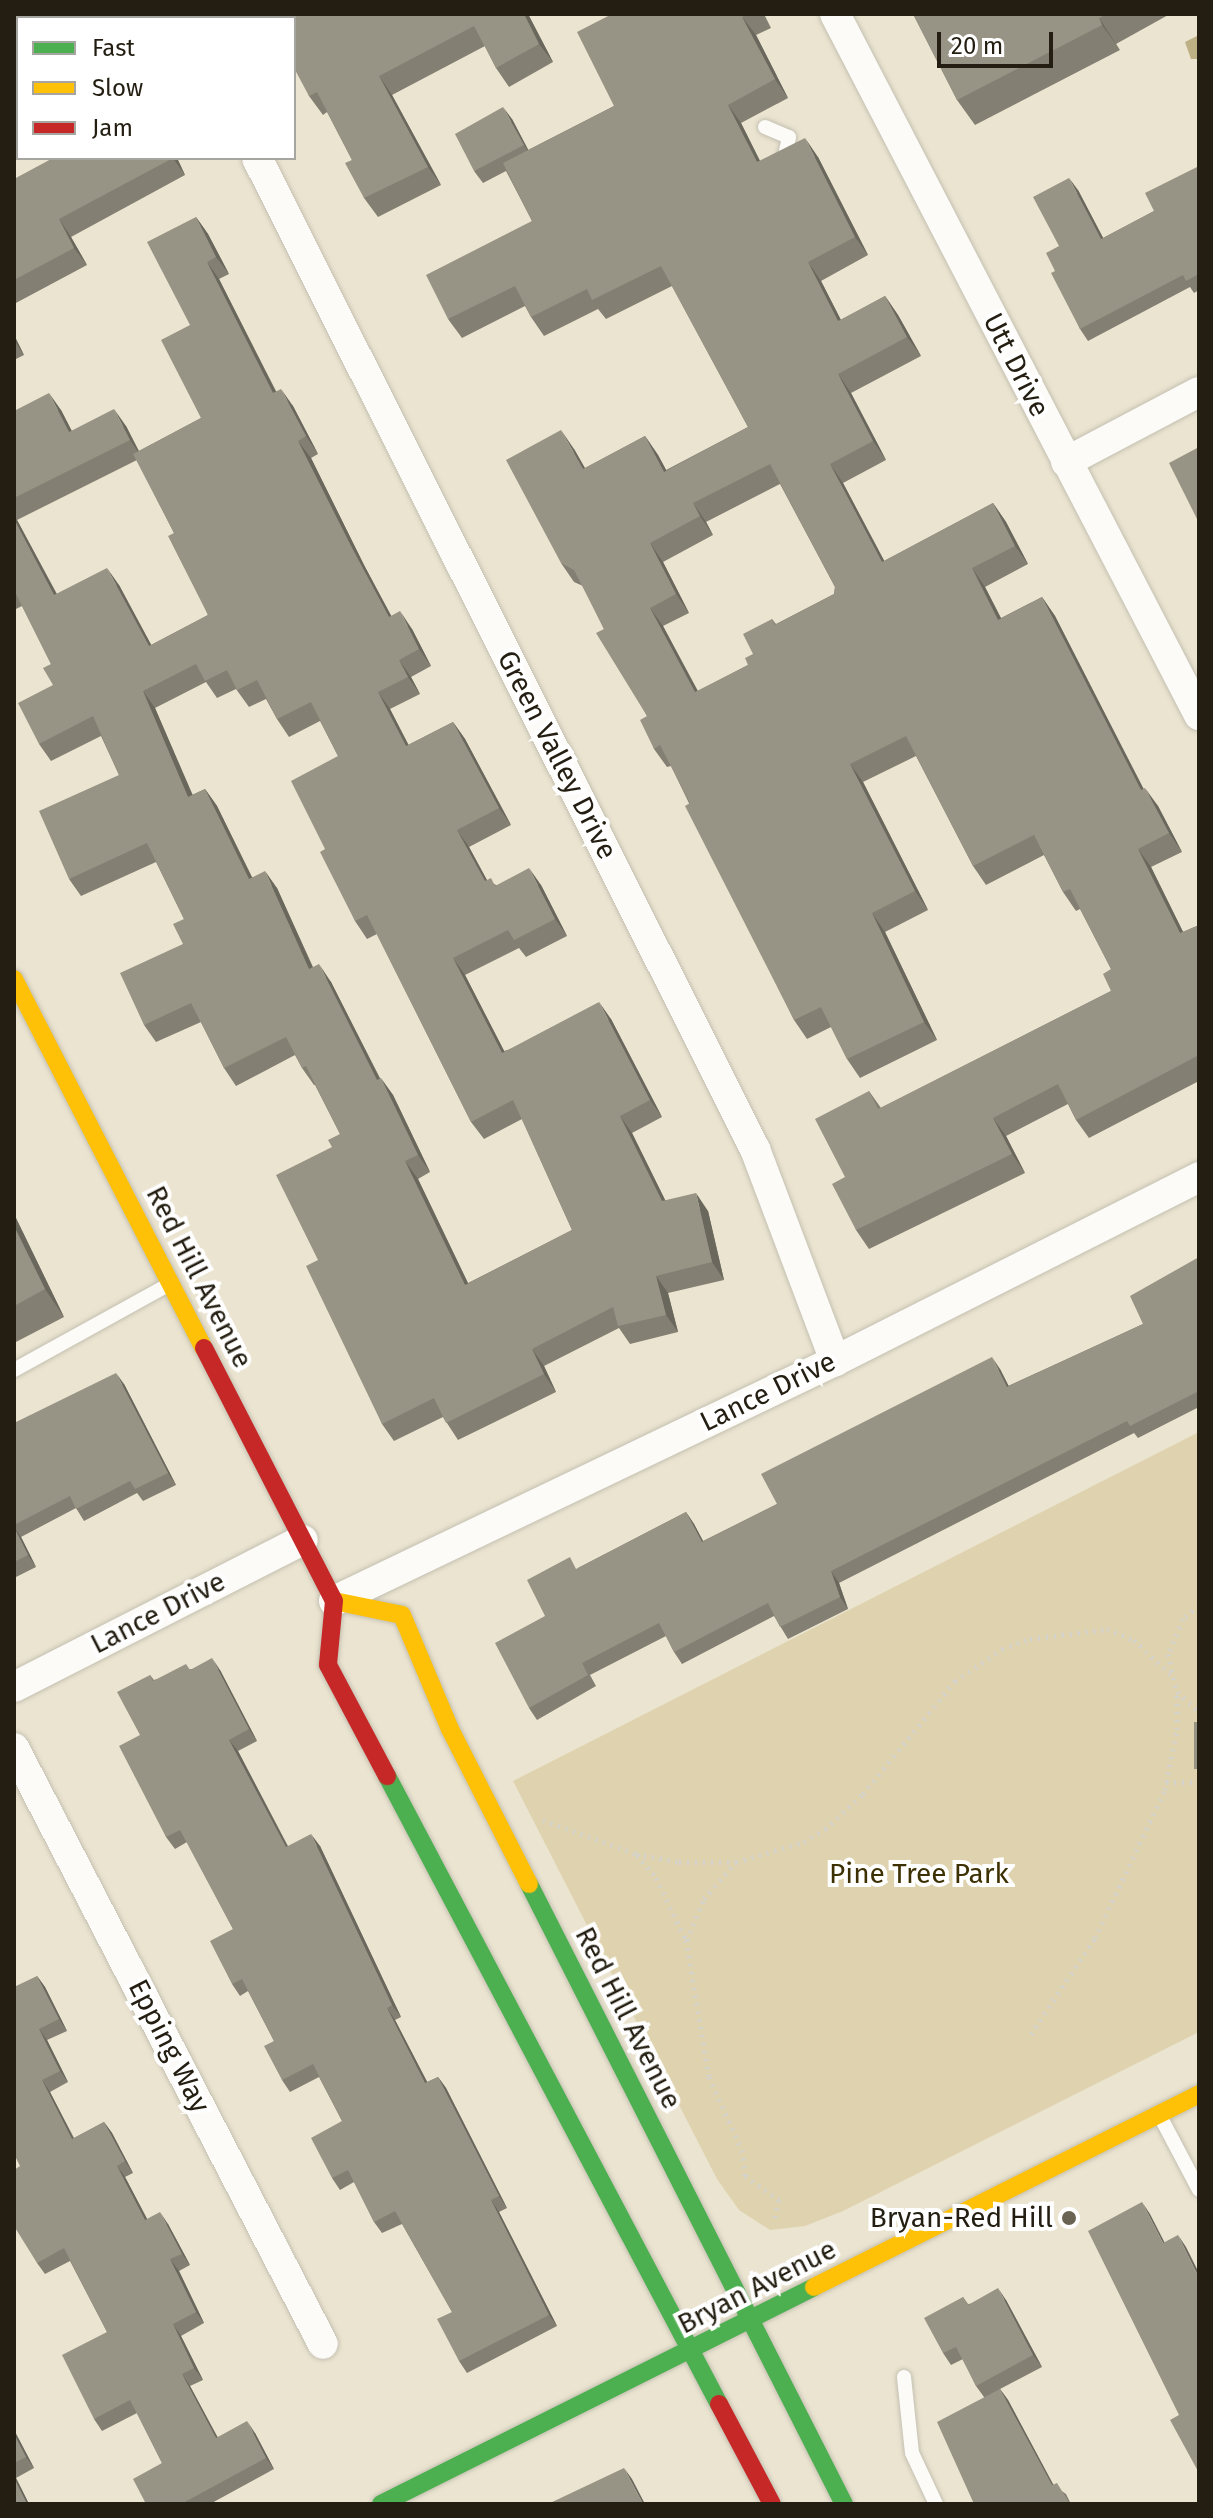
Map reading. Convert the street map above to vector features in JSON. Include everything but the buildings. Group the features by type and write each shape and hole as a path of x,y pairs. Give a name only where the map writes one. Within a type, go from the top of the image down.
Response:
{"main road":[{"name":"Red Hill Avenue","path":"14,979 334,1601 402,1615 450,1729 844,2504"},
{"path":"334,1601 328,1665 694,2351 772,2504"},
{"name":"Bryan Avenue","path":"400,2500 1199,2094"}],"street":[{"name":"Utt Drive","path":"835,14 1199,715"},
{"name":"Green Valley Drive","path":"258,160 755,1149 835,1361"},
{"path":"1066,462 1199,392"},
{"name":"Lance Drive","path":"334,1601 835,1361 1199,1177"},
{"name":"Lance Drive","path":"14,1687 303,1540"},
{"name":"Epping Way","path":"14,1748 323,2344"}],"lane":[{"path":"765,127 789,137 784,160"},
{"path":"14,1370 172,1283"},
{"path":"1159,2114 1199,2190"},
{"path":"904,2377 912,2453 936,2504"}],"path":[{"path":"1170,1674 1173,1635 1199,1605"},
{"path":"540,1819 636,1854 679,1862 736,1862 804,1842 825,1829 863,1794 955,1681 1002,1649 1042,1637 1107,1629 1134,1640 1170,1674 1177,1692 1179,1713 1166,1782 1095,1938 1031,2034"},
{"path":"1177,1692 1199,1712"},
{"path":"1166,1782 1199,1782"},
{"path":"636,1854 656,1878 686,1940 709,2077 742,2150 745,2176 779,2200 774,2222"},
{"path":"686,1940 704,1899 736,1862"}],"green space":[{"name":"Pine Tree Park","path":"1199,1432 1199,2032 843,2211 805,2226 770,2230 739,2210 717,2179 513,1781"}],"shaded area":[{"path":"1199,35 1199,59 1191,59 1185,42"}],"traffic: fast":[{"path":"387,1776 719,2404"},
{"path":"529,1884 844,2504"},
{"path":"381,2504 814,2287"}],"traffic: slow":[{"path":"135,16 139,14"},
{"path":"14,979 204,1348"},
{"path":"334,1601 402,1615 450,1729 529,1884"},
{"path":"814,2287 1199,2094"}],"traffic: jam":[{"path":"204,1348 334,1601 328,1665 387,1776"},
{"path":"719,2404 772,2504"}],"place":[{"name":"Bryan-Red Hill","path":"1069,2218"}]}
